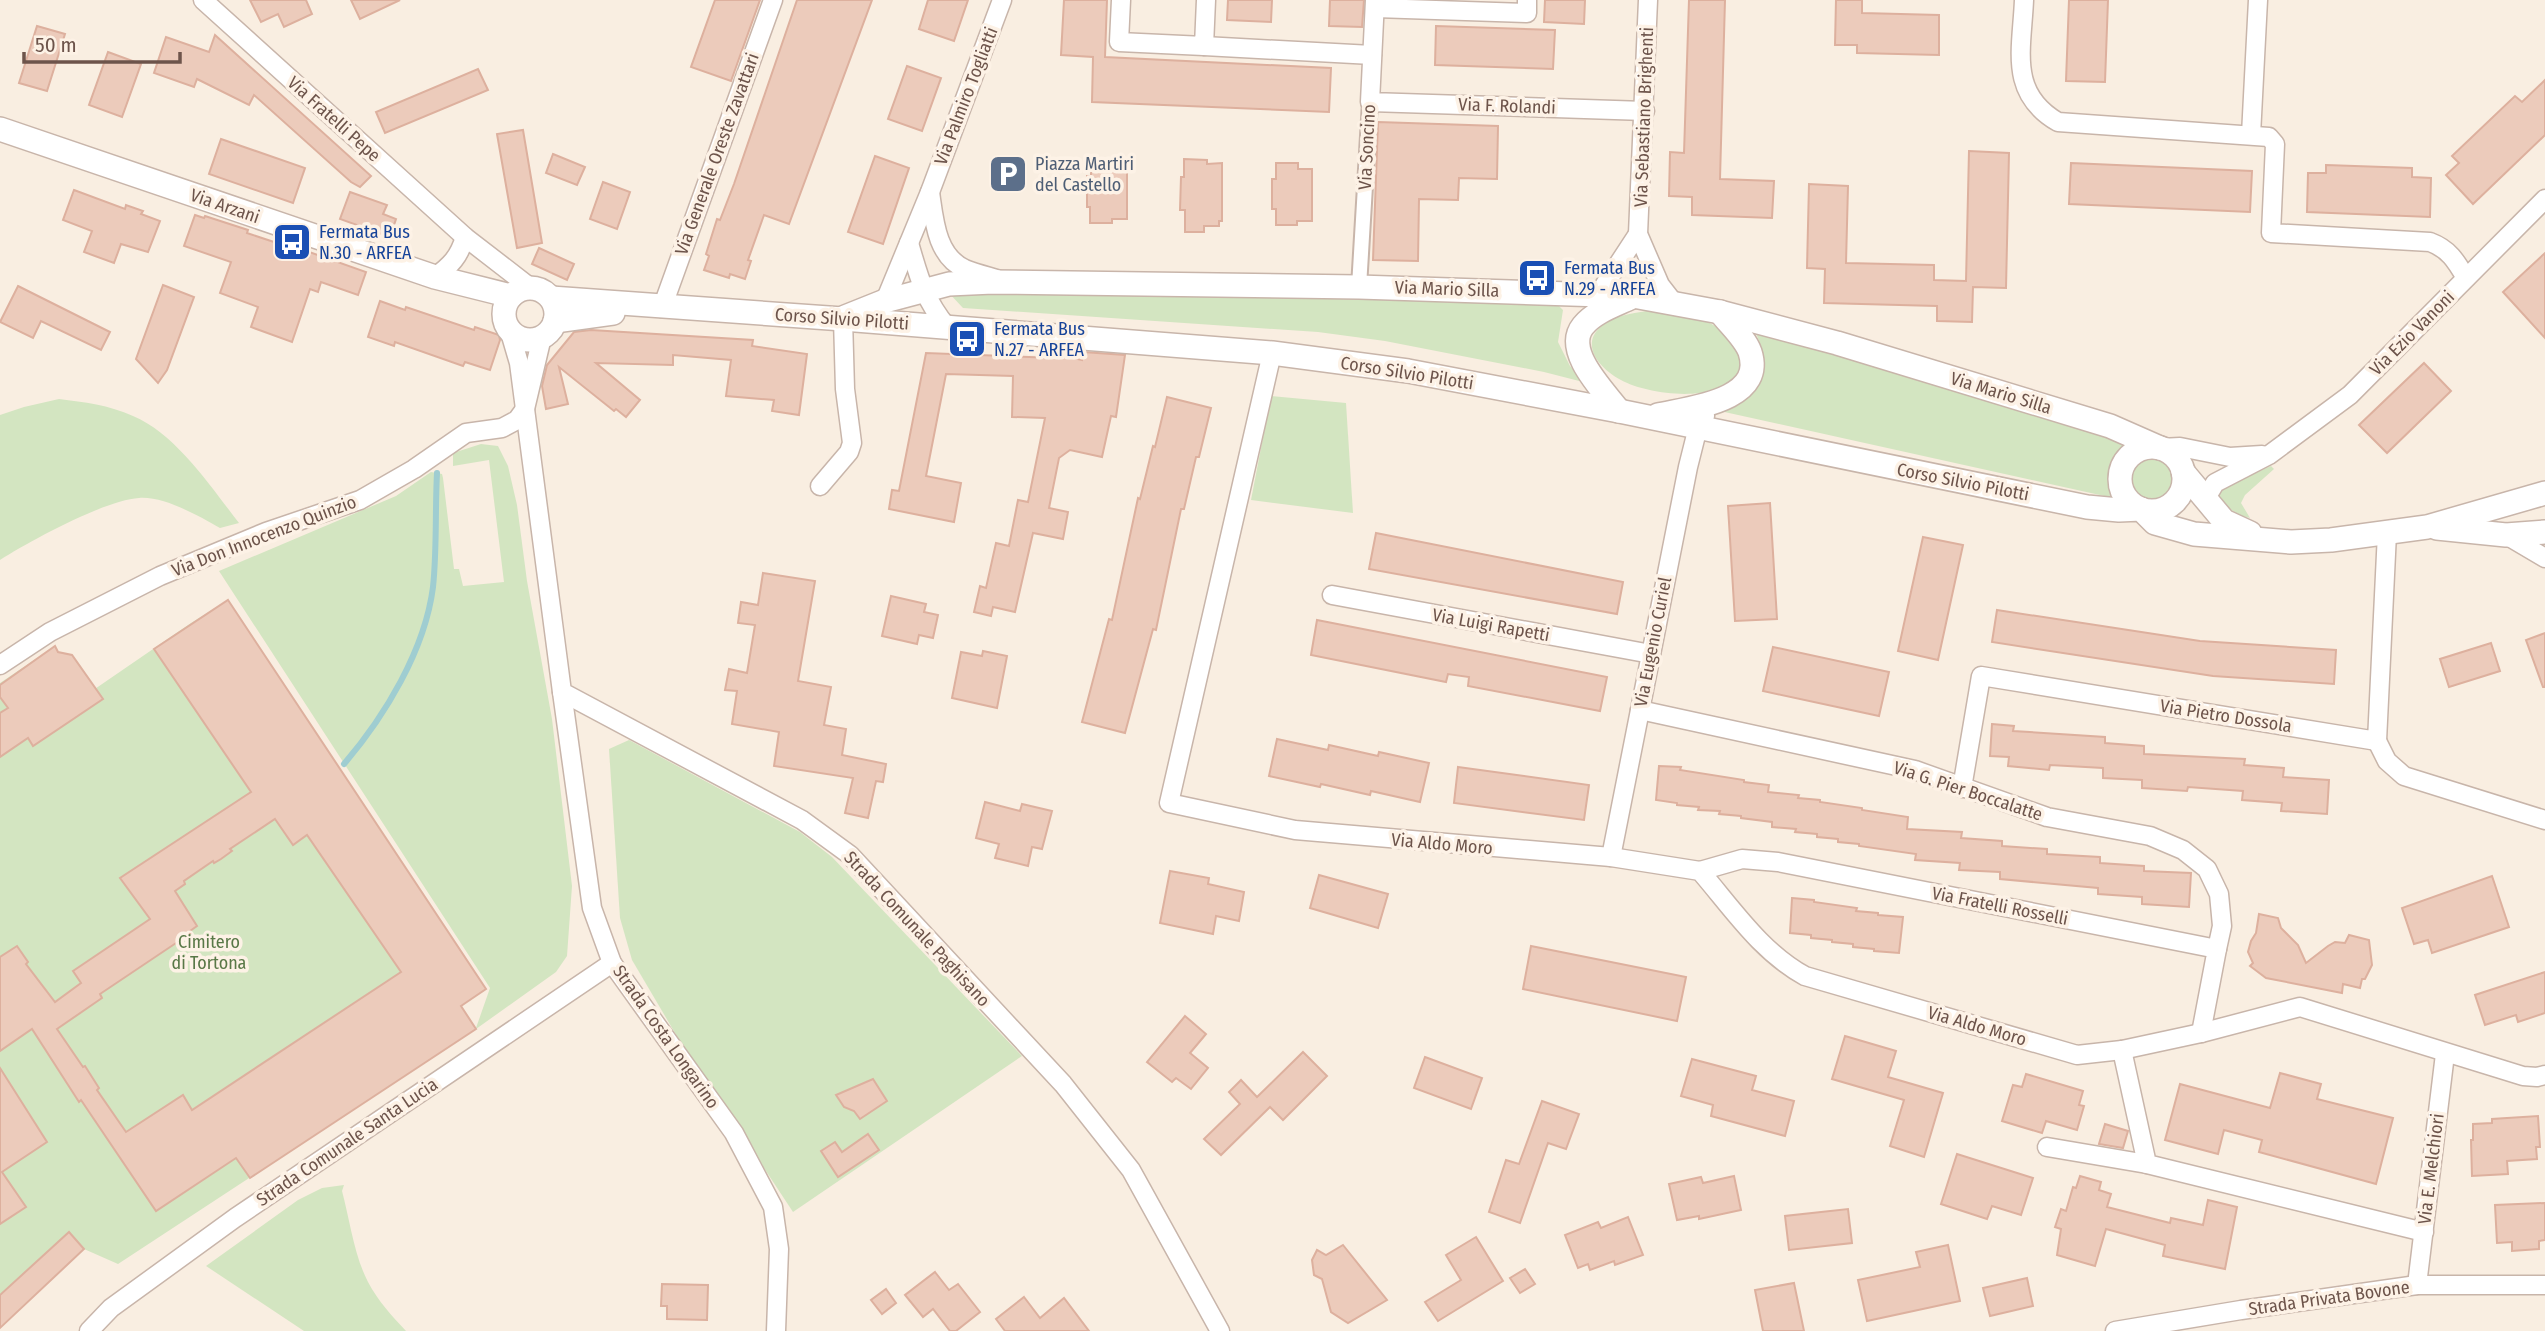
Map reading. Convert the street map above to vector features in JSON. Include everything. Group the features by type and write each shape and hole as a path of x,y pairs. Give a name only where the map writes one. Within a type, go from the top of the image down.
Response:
{"street":[{"name":"Via Fratelli Pepe","path":"203,0 465,237 528,310"},
{"name":"Via Generale Oreste Zavattari","path":"662,307 773,0"},
{"name":"Via Palmiro Togliatti","path":"885,301 930,192 1002,0"},
{"path":"1121,0 1119,42 1372,55"},
{"path":"1204,46 1206,0"},
{"name":"Via Soncino","path":"1359,286 1375,4 1527,13 1527,0"},
{"name":"Via Sebastiano Brighenti","path":"1638,234 1648,0"},
{"path":"2024,0 2021,73 2024,87 2043,113 2058,122 2269,137 2275,144 2271,233 2430,242 2443,247 2454,258 2466,278"},
{"path":"2251,135 2258,0"},
{"name":"Via F. Rolandi","path":"1370,102 1645,111"},
{"name":"Via Arzani","path":"0,129 528,310"},
{"name":"Via Palmiro Togliatti","path":"930,192 935,232 947,254 963,268 1007,282"},
{"name":"Via Ezio Vanoni","path":"2208,503 2209,493 2215,483 2269,455 2350,395 2545,199"},
{"path":"1598,295 1638,234"},
{"path":"1638,234 1660,285 1674,303"},
{"path":"443,279 460,253 465,237"},
{"path":"909,243 923,291 947,327"},
{"name":"Via Mario Silla","path":"842,319 885,301 949,284 1007,282 1359,286 1633,296 1720,312 1837,343 2110,426 2160,448"},
{"path":"1619,411 1584,363 1577,348 1577,337 1583,326 1596,315 1633,296"},
{"name":"Corso Silvio Pilotti","path":"528,310 662,307 1272,353 1409,371 2087,507 2160,510 2176,499 2184,482 2183,472"},
{"path":"528,310 519,363 562,692"},
{"path":"525,409 528,310"},
{"path":"1648,417 1714,402 1739,391 1748,380 1752,369 1751,354 1746,343 1720,312"},
{"path":"820,486 849,452 852,443 845,389 842,319"},
{"name":"Via Aldo Moro","path":"1272,353 1169,803 1294,830 1611,857 1700,871 1769,951 1786,965 1805,975 2077,1055 2122,1050 2201,1033 2300,1007 2523,1076 2545,1075"},
{"path":"1698,427 1714,402"},
{"name":"Via Don Innocenzo Quinzio","path":"0,665 50,632 160,576 266,532 360,500 414,469 466,433 502,428 517,420 525,409"},
{"name":"Via Eugenio Curiel","path":"1611,857 1698,427"},
{"path":"2269,455 2230,457 2180,447 2147,447 2130,455 2120,471 2119,481 2126,498 2155,523 2194,534 2269,541 2331,540 2427,527 2537,496"},
{"path":"2160,448 2174,455 2183,472 2224,521 2269,541"},
{"path":"2537,496 2522,516 2538,533"},
{"path":"2427,527 2505,535 2538,533"},
{"path":"2387,533 2377,741 2387,761 2404,776 2545,820"},
{"path":"2505,535 2545,558"},
{"name":"Via Luigi Rapetti","path":"1332,595 1651,654"},
{"name":"Via Pietro Dossola","path":"1962,788 1981,676 2377,741"},
{"name":"Strada Costa Longarino","path":"562,692 592,908 612,963 734,1133 773,1207 779,1249 776,1331"},
{"name":"Strada Comunale Paghisano","path":"562,692 802,820 850,855 1063,1084 1131,1170 1220,1331"},
{"name":"Via G. Pier Boccalatte","path":"1640,710 1915,770 2047,817 2150,836 2183,850 2207,869 2219,894 2222,926 2217,949"},
{"name":"Via Fratelli Rosselli","path":"1700,871 1742,859 1778,862 2217,949"},
{"path":"2201,1033 2217,949"},
{"name":"Strada Comunale Santa Lucia","path":"89,1331 111,1308 235,1218 612,963"},
{"path":"2122,1050 2147,1164"},
{"name":"Via E. Melchiori","path":"2417,1285 2445,1054"},
{"path":"2047,1147 2147,1164 2424,1232"},
{"name":"Strada Privata Bovone","path":"2115,1331 2417,1285 2545,1285"}],"green space":[{"path":"948,292 1556,303 1563,310 1558,342 1570,366 1587,383 1385,341 1318,332 963,308"},
{"path":"1653,310 1702,319 1721,330 1742,348 1738,374 1715,390 1682,394 1648,390 1621,380 1605,369 1594,354 1592,346 1597,330 1628,314"},
{"path":"1753,328 2132,441 2113,468 2112,482 2118,499 1720,411 1745,399 1754,390 1759,379 1762,354"},
{"path":"1271,396 1346,403 1353,513 1251,500"},
{"path":"59,399 115,409 149,424 192,463 239,523 220,528 170,503 149,498 124,500 88,513 0,560 0,415"},
{"name":"Cimitero di Tortona","path":"481,444 498,446 508,466 517,505 527,581 552,719 572,886 567,956 556,972 476,1029 118,1264 84,1249 0,1328 0,683 55,646 58,652 72,655 87,676 86,689 89,693 228,600 486,989 461,1006 476,1028 490,988 219,571 396,496 431,472 442,474 454,569 459,569 463,586 504,582 489,460 453,466 453,453"},
{"path":"2153,454 2169,461 2176,477 2169,493 2153,500 2137,493 2130,477 2137,461"},
{"path":"2271,466 2274,469 2245,495 2241,503 2250,518 2239,515 2218,501 2217,494 2224,487"},
{"path":"629,740 800,832 832,857 1022,1056 793,1212 675,1033 632,960 620,918 609,749"},
{"path":"344,1185 342,1191 363,1272 381,1302 406,1331 304,1331 206,1266 298,1200 322,1188"}],"building":[{"path":"250,0 306,0 312,14 284,27 278,14 261,22"},
{"path":"351,0 400,0 360,19"},
{"path":"715,0 760,0 731,81 691,67"},
{"path":"797,0 872,0 789,224 764,215 748,260 751,261 745,279 730,274 729,278 704,270 709,256 706,254 717,219 720,220 734,184"},
{"path":"928,0 968,0 954,41 919,29"},
{"path":"1064,0 1107,0 1105,57 1331,68 1329,112 1092,102 1093,57 1061,55"},
{"path":"1228,0 1272,0 1271,22 1227,20"},
{"path":"1330,0 1364,0 1362,27 1329,26"},
{"path":"1545,0 1585,0 1584,24 1544,22"},
{"path":"1689,0 1725,0 1720,179 1774,181 1772,218 1692,215 1692,197 1669,196 1670,152 1684,153"},
{"path":"1836,0 1862,0 1862,13 1939,15 1939,55 1857,53 1857,45 1835,45"},
{"path":"2069,0 2108,0 2105,82 2066,81"},
{"path":"37,26 65,34 47,91 19,83"},
{"path":"1436,26 1555,30 1553,69 1435,65"},
{"path":"215,35 371,176 360,187 351,182 254,95 249,105 197,79 194,87 154,73 166,37 209,52"},
{"path":"108,52 141,64 122,117 89,105"},
{"path":"907,66 941,78 922,131 888,119"},
{"path":"478,69 488,90 385,133 376,112"},
{"path":"2545,80 2545,135 2473,204 2446,175 2459,163 2452,156 2515,96 2522,102"},
{"path":"1378,122 1498,126 1497,179 1459,178 1458,200 1419,199 1418,261 1373,260"},
{"path":"523,130 542,243 517,248 497,134"},
{"path":"221,139 305,168 293,203 209,174"},
{"path":"1969,151 2009,153 2006,288 1973,287 1972,322 1937,321 1937,306 1824,303 1825,269 1807,268 1809,184 1848,186 1846,263 1934,265 1934,280 1966,281"},
{"path":"553,154 585,167 577,185 546,173"},
{"path":"875,156 909,168 883,244 848,232"},
{"path":"1184,159 1207,160 1207,164 1222,163 1222,221 1219,221 1219,226 1204,226 1204,232 1185,232 1185,210 1180,210"},
{"path":"1091,161 1113,161 1113,167 1127,167 1127,219 1112,219 1112,223 1090,223 1087,176 1091,176"},
{"path":"1276,163 1298,163 1298,169 1312,169 1312,221 1297,221 1297,225 1276,225 1276,209 1272,209 1272,179 1276,179"},
{"path":"2071,163 2252,171 2250,212 2069,204"},
{"path":"2326,165 2412,168 2412,177 2431,178 2430,217 2307,212 2308,173 2326,173"},
{"path":"603,182 630,192 617,229 590,219"},
{"path":"74,190 125,209 126,205 143,211 141,214 160,221 148,252 121,244 114,263 84,252 92,231 63,220"},
{"path":"350,192 387,205 383,214 396,219 390,237 340,219"},
{"path":"195,215 248,230 247,233 366,272 358,295 321,282 318,292 310,289 292,342 251,327 258,307 220,293 231,262 184,246"},
{"path":"539,248 574,264 567,280 532,264"},
{"path":"2545,253 2545,338 2503,292"},
{"path":"163,285 194,297 167,370 158,383 136,359"},
{"path":"18,286 110,332 101,350 41,321 33,338 0,322"},
{"path":"380,301 499,335 500,340 490,370 465,362 463,366 395,342 394,346 368,337"},
{"path":"591,330 753,340 752,346 807,354 799,415 772,411 774,400 726,396 731,360 673,355 673,365 596,363 640,400 626,417 616,409 614,411 559,367 568,404 546,409 542,386 547,365 574,332"},
{"path":"1083,352 1125,355 1116,417 1111,416 1102,457 1070,450 1059,458 1049,508 1068,512 1063,539 1033,533 1015,612 993,607 991,616 974,612 980,586 986,588 996,543 1009,546 1018,500 1028,502 1045,418 1012,417 1013,376 946,374 926,476 961,483 954,522 889,509 892,490 899,491 926,353 1055,358 1056,354 1082,360"},
{"path":"2424,363 2451,391 2387,453 2359,425"},
{"path":"1167,397 1211,408 1184,509 1181,509 1156,630 1153,629 1125,733 1082,722 1109,619 1112,620 1138,498 1140,499 1153,446 1155,447"},
{"path":"1770,503 1777,619 1735,621 1728,506"},
{"path":"1376,533 1623,582 1617,614 1369,569"},
{"path":"1923,537 1963,545 1938,660 1898,651"},
{"path":"763,573 815,581 798,681 831,687 824,725 846,729 842,755 886,764 883,782 876,781 868,818 845,813 853,778 774,766 779,732 732,724 737,691 725,690 729,669 747,673 755,625 738,623 741,602 758,605"},
{"path":"891,596 926,604 924,612 938,615 933,638 919,635 917,644 882,636"},
{"path":"228,600 486,989 461,1006 476,1029 250,1178 236,1158 156,1211 81,1100 79,1102 32,1029 0,1051 0,957 17,946 28,962 26,964 55,1002 81,983 73,971 150,919 120,878 251,792 154,649","holes":["275,819 293,845 307,835 401,972 192,1110 183,1095 126,1132 97,1090 99,1088 85,1066 83,1067 57,1029 102,998 100,994 191,933 197,926 175,891 185,884 184,881 213,861 214,863 221,859 232,851 230,849"]},
{"path":"1997,610 2200,641 2336,650 2334,684 2213,676 1992,642"},
{"path":"1317,620 1607,677 1600,711 1468,686 1469,677 1448,674 1446,682 1311,655"},
{"path":"2545,633 2545,687 2543,687 2526,640"},
{"path":"2491,643 2500,671 2449,687 2440,659"},
{"path":"55,646 58,652 72,655 103,699 33,746 28,738 0,757 0,713 8,708 0,697 0,685"},
{"path":"1773,647 1889,672 1879,716 1763,691"},
{"path":"983,651 1007,656 997,708 952,698 961,652 982,656"},
{"path":"1992,724 2014,726 2013,731 2105,737 2105,743 2144,746 2144,754 2245,759 2244,765 2284,768 2283,777 2329,780 2327,814 2281,811 2282,803 2242,800 2243,791 2188,787 2187,791 2142,788 2142,780 2103,778 2103,768 2050,765 2049,770 2008,766 2009,757 1990,756"},
{"path":"1277,739 1328,750 1329,745 1378,756 1379,752 1429,763 1420,802 1371,791 1370,795 1269,776"},
{"path":"1659,766 1681,767 1680,770 1769,785 1768,792 1799,795 1798,798 1908,817 1907,829 1962,832 1961,838 2002,841 2002,846 2047,849 2047,854 2100,857 2100,863 2144,866 2144,871 2191,873 2189,907 2142,904 2142,897 2098,894 2098,888 2000,879 2000,872 1959,870 1960,863 1915,860 1916,854 1838,842 1838,839 1817,837 1817,834 1795,832 1796,829 1772,827 1772,822 1656,800"},
{"path":"1458,767 1589,785 1584,820 1454,803"},
{"path":"985,802 1020,811 1022,804 1052,811 1042,849 1032,847 1028,866 995,858 999,844 976,838"},
{"path":"1170,871 1209,878 1208,884 1244,892 1239,921 1216,916 1213,934 1160,923"},
{"path":"1319,875 1388,894 1378,928 1310,908"},
{"path":"2492,876 2509,927 2432,953 2428,940 2414,944 2402,908"},
{"path":"1792,898 1857,908 1856,911 1878,915 1903,917 1899,953 1874,951 1853,947 1853,944 1811,938 1811,935 1790,933"},
{"path":"2259,914 2278,918 2281,928 2298,945 2306,963 2335,942 2345,943 2349,935 2369,940 2372,965 2365,979 2362,979 2360,988 2343,984 2342,993 2266,978 2250,966 2253,963 2248,952 2256,933"},
{"path":"1531,946 1686,977 1677,1021 1523,989"},
{"path":"2545,972 2545,1013 2518,1022 2516,1015 2485,1025 2475,995"},
{"path":"1185,1016 1206,1034 1190,1053 1208,1068 1191,1089 1176,1078 1172,1082 1147,1062"},
{"path":"1845,1036 1896,1051 1888,1077 1943,1093 1924,1157 1890,1146 1904,1100 1832,1079"},
{"path":"1303,1052 1327,1076 1283,1120 1270,1107 1221,1155 1204,1139 1240,1104 1229,1092 1241,1080 1257,1097"},
{"path":"1425,1057 1482,1078 1471,1109 1414,1088"},
{"path":"1692,1059 1756,1076 1752,1090 1794,1101 1785,1136 1711,1116 1713,1105 1681,1096"},
{"path":"0,1068 47,1142 2,1172 26,1207 0,1224"},
{"path":"2280,1073 2321,1084 2317,1099 2393,1118 2376,1184 2259,1152 2262,1140 2224,1130 2218,1154 2165,1140 2180,1084 2270,1108"},
{"path":"2026,1074 2083,1091 2079,1105 2084,1106 2077,1130 2046,1121 2042,1133 2002,1121 2013,1085 2022,1087"},
{"path":"873,1079 887,1101 860,1119 854,1111 844,1107 836,1095"},
{"path":"1542,1101 1579,1114 1566,1149 1548,1143 1520,1223 1489,1212 1506,1160 1519,1164"},
{"path":"2538,1116 2540,1147 2536,1147 2537,1159 2507,1161 2508,1174 2472,1176 2473,1124 2492,1123 2492,1119"},
{"path":"2105,1124 2128,1131 2123,1148 2099,1144"},
{"path":"868,1134 879,1150 838,1177 821,1151 835,1142 842,1152"},
{"path":"1957,1154 2033,1178 2021,1215 1992,1206 1987,1219 1941,1204"},
{"path":"1734,1176 1741,1210 1699,1219 1699,1216 1677,1220 1669,1184 1701,1177 1703,1183"},
{"path":"2080,1176 2101,1182 2099,1190 2111,1194 2107,1207 2170,1223 2171,1218 2203,1225 2208,1200 2237,1207 2225,1269 2163,1256 2165,1245 2106,1229 2095,1266 2057,1255 2061,1229 2055,1227 2061,1209 2066,1211 2073,1187 2076,1188"},
{"path":"2545,1203 2545,1240 2539,1241 2539,1249 2512,1251 2512,1242 2497,1243 2495,1205"},
{"path":"1848,1209 1852,1243 1789,1250 1785,1216"},
{"path":"1628,1217 1643,1255 1615,1265 1614,1261 1590,1270 1588,1264 1578,1268 1565,1235 1598,1222 1601,1228"},
{"path":"69,1232 84,1249 0,1328 0,1295"},
{"path":"1476,1237 1503,1281 1438,1321 1425,1302 1461,1280 1446,1255"},
{"path":"1343,1245 1387,1300 1348,1323 1331,1312 1322,1279 1314,1275 1312,1260 1317,1250 1326,1255"},
{"path":"1948,1245 1960,1301 1867,1321 1858,1280 1920,1267 1916,1252"},
{"path":"1525,1269 1535,1284 1520,1293 1510,1278"},
{"path":"935,1272 949,1290 958,1284 980,1312 956,1331 950,1331 933,1309 923,1317 905,1295"},
{"path":"2027,1278 2033,1306 1990,1316 1983,1288"},
{"path":"1794,1283 1804,1331 1763,1331 1755,1290"},
{"path":"662,1284 708,1285 707,1320 667,1319 667,1306 661,1306"},
{"path":"886,1289 896,1303 882,1314 871,1300"},
{"path":"1024,1297 1040,1318 1064,1298 1089,1331 1005,1331 996,1319"}],"waterway":[{"path":"344,764 374,725 401,681 429,611 435,559 437,473"}],"place":[{"name":"Piazza Martiri del Castello","path":"1008,174"},
{"name":"Fermata Bus N.30 - ARFEA","path":"292,242"},
{"name":"Fermata Bus N.29 - ARFEA","path":"1537,278"},
{"name":"Fermata Bus N.27 - ARFEA","path":"967,339"}]}
